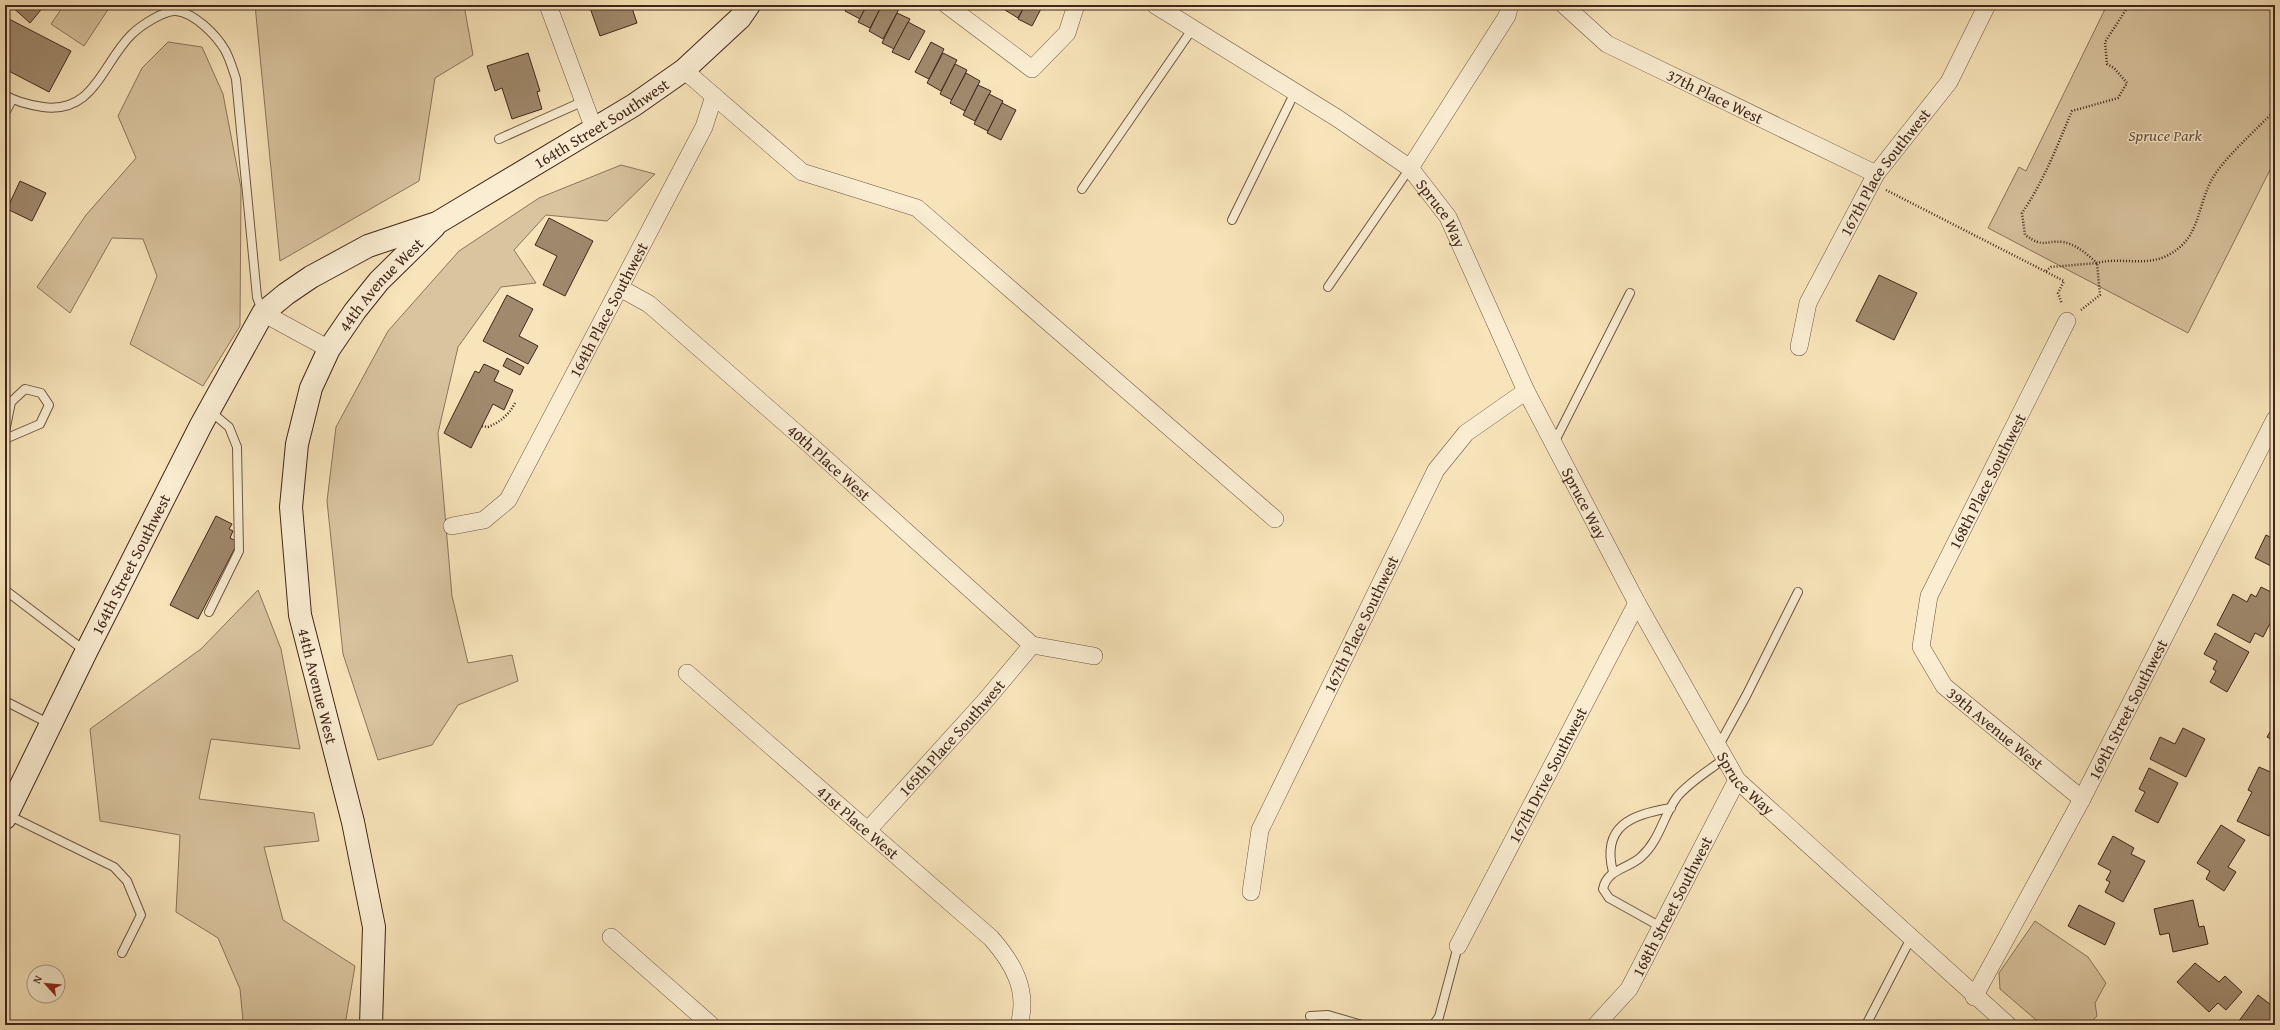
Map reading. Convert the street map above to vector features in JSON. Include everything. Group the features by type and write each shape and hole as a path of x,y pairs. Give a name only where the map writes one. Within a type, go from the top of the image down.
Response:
{"main road":[{"name":"164th Street Southwest","path":"438,223 594,129 684,70 740,18 749,5"},
{"path":"263,313 286,294 368,246 438,223"},
{"name":"44th Avenue West","path":"371,1025 374,927 353,822 300,615 291,507 297,444 311,388 329,349 355,311 379,281 438,223"},
{"name":"164th Street Southwest","path":"6,816 86,652 209,410 263,313"}],"street":[{"path":"548,5 594,129"},
{"path":"947,5 1032,69 1067,33 1076,5"},
{"name":"Spruce Way","path":"1155,5 1337,118 1410,168 1448,217 1526,391 1637,603 1737,780 1974,996 2008,1025"},
{"path":"1410,168 1507,16 1510,5"},
{"name":"37th Place West","path":"1564,5 1607,44 1874,179"},
{"name":"167th Place Southwest","path":"1800,347 1808,303 1874,179 1949,82 1987,5"},
{"path":"684,70 802,172 917,208 1275,519"},
{"name":"164th Place Southwest","path":"452,526 484,520 508,500 704,127 714,96"},
{"name":"40th Place West","path":"620,288 640,298 655,310 809,444 1032,645"},
{"path":"263,313 329,349"},
{"name":"168th Place Southwest","path":"1921,647 1929,596 2067,321"},
{"name":"167th Place Southwest","path":"1251,892 1260,830 1436,470 1466,433 1526,391"},
{"name":"169th Street Southwest","path":"1974,996 2082,799 2275,419"},
{"name":"167th Drive Southwest","path":"1458,946 1637,603"},
{"path":"1032,645 1094,656"},
{"name":"165th Place Southwest","path":"869,829 985,701 1032,645"},
{"name":"39th Avenue West","path":"1921,647 1944,686 2082,799"},
{"name":"41st Place West","path":"687,674 869,829 992,938 1008,957 1019,978 1023,1001 1019,1025"},
{"name":"168th Street Southwest","path":"1596,1025 1629,989 1737,780"},
{"path":"611,937 711,1025"}],"lane":[{"path":"5,113 8,98 54,109 74,103 84,97 95,85 131,35 161,14 176,11 198,21 214,35 225,51 236,79 257,297 263,313"},
{"path":"1082,189 1193,28"},
{"path":"1232,220 1295,92"},
{"path":"499,139 584,100"},
{"path":"1328,287 1410,168"},
{"path":"1553,443 1630,293"},
{"path":"5,432 11,402 25,389 41,393 49,405 40,424 5,439"},
{"path":"209,410 229,427 237,447 239,551 209,612"},
{"path":"5,590 86,652"},
{"path":"1661,927 1609,898 1603,889 1605,880 1613,872 1630,865 1649,849 1659,835 1678,796 1722,753 1746,696 1798,592"},
{"path":"5,701 50,724"},
{"path":"1613,872 1609,858 1611,842 1614,833 1621,825 1655,810 1671,808"},
{"path":"6,816 114,867 127,881 141,915 122,953"},
{"path":"1866,1025 1911,938"},
{"path":"1433,1025 1439,1017 1458,946"},
{"path":"1310,1016 1328,1015 1362,1025"}],"path":[{"path":"1874,179 2064,281 2058,293 2067,321 2100,294 2098,263 2082,250 2063,242 2039,244 2034,241 2025,235 2022,213 2038,191 2049,168 2072,110 2118,98 2127,83 2114,68 2107,64 2105,42 2129,5"},
{"path":"2046,272 2051,267 2098,263 2110,259 2134,262 2163,258 2182,246 2194,232 2206,189 2218,169 2275,110"},
{"path":"482,426 488,427 502,420 511,412 515,403"}],"green space":[{"path":"64,5 111,5 84,46 51,24"},
{"path":"255,5 464,5 473,55 435,78 419,181 280,261"},
{"name":"Spruce Park","path":"2107,5 2275,5 2275,160 2188,333 1988,228 2019,167 2026,171"},
{"path":"168,42 202,47 223,94 241,188 240,326 203,386 130,344 157,276 143,239 112,238 70,313 37,287 86,215 136,158 118,116 142,68"},
{"path":"621,165 655,174 607,221 546,215 514,250 536,283 501,287 458,347 438,433 452,596 468,663 512,655 518,681 458,705 432,745 378,760 343,654 327,501 336,427 388,331 459,251 539,198"},
{"path":"258,590 281,649 300,749 211,739 199,799 314,813 319,841 264,847 283,920 355,966 345,1025 251,1025 243,1021 240,989 218,938 176,912 180,835 100,821 90,729 201,649"},
{"path":"2035,921 2088,957 2106,983 2095,1003 2097,1016 2088,1025 2042,1025 2000,989 1999,973"}],"building":[{"path":"10,5 45,5 30,23"},
{"path":"589,5 631,5 637,23 600,36"},
{"path":"849,5 867,5 860,19 845,11"},
{"path":"867,5 882,5 870,28 858,22"},
{"path":"882,5 892,5 899,9 883,39 869,31"},
{"path":"1007,5 1025,5 1018,18 1005,10"},
{"path":"1025,5 1043,5 1032,26 1018,19"},
{"path":"897,13 910,19 894,49 882,43"},
{"path":"9,19 71,51 49,92 5,69 5,27"},
{"path":"908,22 925,31 909,60 892,52"},
{"path":"931,42 944,49 929,79 915,72"},
{"path":"528,53 540,91 537,92 542,109 512,119 502,88 495,91 487,66"},
{"path":"943,53 957,60 941,91 927,83"},
{"path":"955,64 967,70 952,100 940,94"},
{"path":"966,73 980,81 965,111 950,103"},
{"path":"978,85 991,91 975,121 963,115"},
{"path":"989,94 1003,101 988,131 974,124"},
{"path":"1002,103 1016,110 1001,140 987,133"},
{"path":"20,181 46,193 32,221 7,209"},
{"path":"549,218 593,241 565,296 543,285 557,256 535,245"},
{"path":"1879,275 1917,293 1894,340 1856,321"},
{"path":"507,295 533,309 519,336 538,346 528,364 483,341"},
{"path":"507,358 524,367 520,375 503,366"},
{"path":"484,364 499,371 494,381 513,390 504,410 493,404 471,448 444,433 475,371 479,373"},
{"path":"216,516 232,524 229,529 233,531 230,538 238,542 198,619 170,605"},
{"path":"2275,529 2275,568 2255,558 2266,535 2270,537"},
{"path":"2261,587 2275,594 2275,614 2263,637 2255,633 2250,643 2217,625 2233,594 2247,602 2251,594 2256,597"},
{"path":"2215,633 2249,652 2227,692 2210,682 2216,671 2213,669 2217,661 2204,654"},
{"path":"2275,723 2275,741 2267,737"},
{"path":"2183,728 2205,739 2186,777 2150,759 2160,737 2175,744"},
{"path":"2259,767 2275,774 2275,810 2271,819 2275,822 2269,836 2237,821 2252,792 2248,790"},
{"path":"2149,768 2178,783 2158,823 2135,811 2145,792 2139,789"},
{"path":"2221,825 2245,840 2228,867 2236,872 2224,891 2206,879 2210,871 2197,863"},
{"path":"2113,836 2134,848 2131,854 2145,861 2123,902 2105,892 2110,882 2106,880 2111,871 2098,864"},
{"path":"2193,900 2199,927 2204,926 2208,944 2173,952 2169,933 2160,935 2154,909"},
{"path":"2079,905 2115,923 2105,945 2068,926"},
{"path":"2195,963 2219,982 2225,976 2242,992 2226,1010 2218,1003 2209,1012 2177,982"},
{"path":"2258,995 2275,1008 2273,1021 2275,1025 2236,1025"}]}
